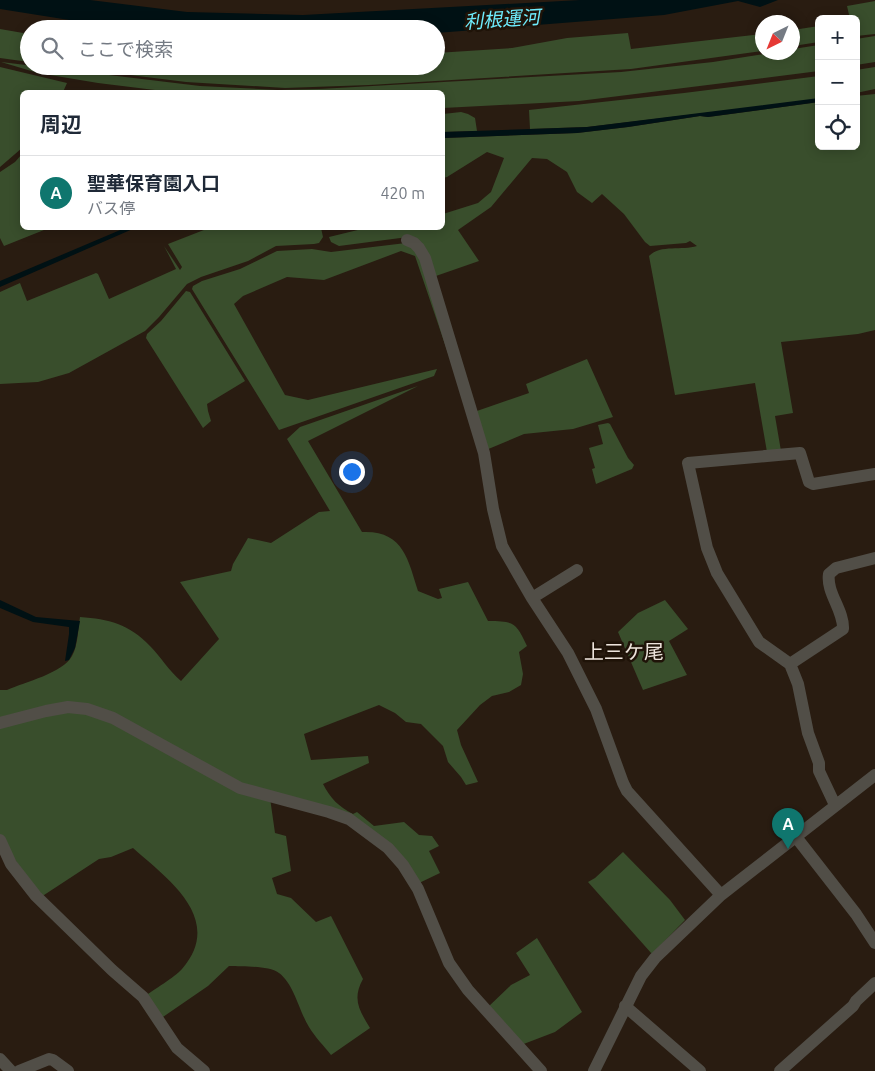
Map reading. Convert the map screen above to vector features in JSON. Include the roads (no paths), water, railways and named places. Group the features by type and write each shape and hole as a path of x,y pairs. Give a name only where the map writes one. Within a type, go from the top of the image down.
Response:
{"street":[{"path":"407,240 419,248 434,288 484,453 493,509 502,546 532,598 568,653 596,709 627,791 721,895"},
{"path":"835,805 819,771 819,763 808,733 798,684 790,664 760,642 717,573 707,548 688,463 800,453 809,482 813,484 875,474"},
{"path":"790,664 843,629 844,621 829,583 829,574 836,568 875,558"},
{"path":"532,598 577,570"},
{"path":"0,723 46,710 68,707 87,709 114,718 240,788 349,819 388,848 403,865 418,889 449,963 468,990 541,1071"},
{"path":"594,1071 641,976 655,958 721,895 875,774"},
{"path":"796,837 856,914 875,943"},
{"path":"0,840 11,864 36,896 142,997 177,1048 204,1071"},
{"path":"780,1071 847,1012 875,983"},
{"path":"625,1006 700,1071"},
{"path":"0,1059 11,1071"},
{"path":"19,1071 49,1059 68,1071"}],"water":[{"name":"利根運河","path":"0,0 90,0 187,12 303,15 580,0 778,0 760,7 738,1 664,15 445,32 445,20 69,20 0,9"},
{"path":"815,98 815,103 577,133 445,138 445,132 587,127"},
{"path":"120,230 130,230 0,287 0,281"},
{"path":"0,600 36,617 80,621 75,648 69,660 65,661 69,627 33,622 0,608"}],"place":[{"name":"聖華保育園入口","path":"788,849"}],"district":[{"name":"上三ケ尾","path":"624,652"}]}
